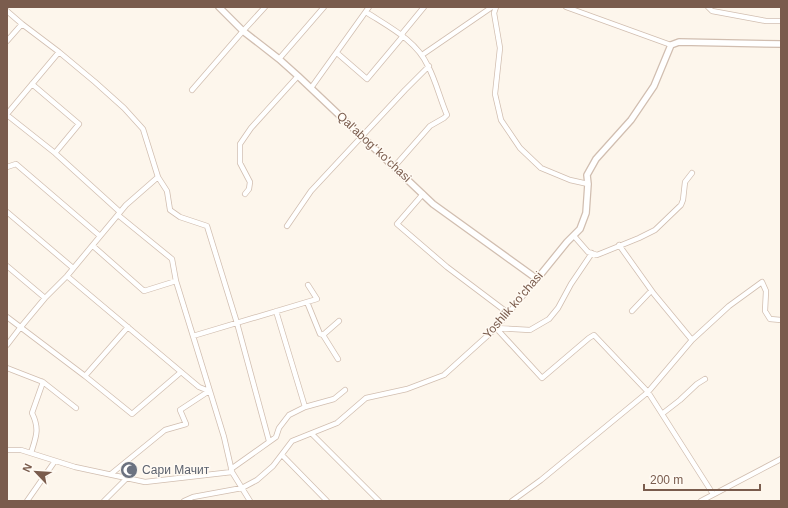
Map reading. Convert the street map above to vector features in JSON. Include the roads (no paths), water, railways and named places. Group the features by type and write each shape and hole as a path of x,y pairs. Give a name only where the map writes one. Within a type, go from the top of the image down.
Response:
{"street":[{"name":"Qal'abog' ko'chasi","path":"219,7 243,31 298,76 362,135 433,204 537,279"},
{"path":"192,90 265,7"},
{"path":"279,59 324,7"},
{"path":"336,53 367,79 424,7"},
{"path":"422,55 492,7"},
{"path":"496,7 494,13 500,48 495,94 501,120 520,148 541,168 570,180 588,184"},
{"path":"566,7 671,45 679,42 781,44"},
{"path":"708,7 712,11 766,21 781,21"},
{"path":"311,88 368,9 408,40 422,55 429,66 440,100 447,115 430,126 394,167"},
{"path":"7,11 59,52 124,108 143,129 158,177 167,191 170,210 180,217 206,226 237,323 269,441"},
{"path":"7,41 22,24"},
{"name":"Yoshlik ko'chasi","path":"184,501 242,488 257,480 282,456 292,441 337,423 366,398 407,389 444,375 496,328 567,242 580,229 586,213 588,184 587,175 596,158 631,120 654,86 671,45"},
{"path":"59,52 7,114 55,154 172,259 176,281 224,437 232,470 250,501"},
{"path":"287,226 311,191 362,135 429,66"},
{"path":"245,194 249,188 250,182 240,163 240,144 251,128 298,76"},
{"path":"32,84 79,124 55,154"},
{"path":"7,167 16,164 100,236"},
{"path":"574,236 588,252 597,255 655,230 681,205 685,182 692,173"},
{"path":"7,345 45,298 67,276 93,246 119,213 158,177"},
{"path":"423,194 397,224 447,267 508,313"},
{"path":"7,212 73,268"},
{"path":"619,245 651,291 692,340"},
{"path":"93,246 144,291 176,281"},
{"path":"496,328 530,330 549,319 558,308 571,284 592,253"},
{"path":"7,266 45,298"},
{"path":"67,276 200,387 209,391"},
{"path":"512,501 542,480 648,392 692,340 730,306 762,282 766,290 765,311 770,319 781,320"},
{"path":"193,336 317,299 308,285"},
{"path":"632,311 651,291"},
{"path":"307,302 320,334 323,335 338,358"},
{"path":"276,311 304,407"},
{"path":"7,317 85,376 132,414 182,372"},
{"path":"323,335 339,321"},
{"path":"85,376 128,327"},
{"path":"496,328 542,378 594,335 648,392 713,494"},
{"path":"7,368 43,382 76,408"},
{"path":"662,414 705,379"},
{"path":"31,453 36,438 37,423 32,413 43,382"},
{"path":"7,450 21,450 55,462 145,482 232,470 276,437 279,428 289,415 304,407 334,399 345,390"},
{"path":"111,474 165,430 186,424 180,410 209,391"},
{"path":"312,434 379,501"},
{"path":"282,456 327,501"},
{"path":"701,501 781,459"},
{"path":"28,501 55,462"},
{"path":"104,501 127,478"}],"place":[{"name":"Сари Мачит","path":"129,470"}]}
